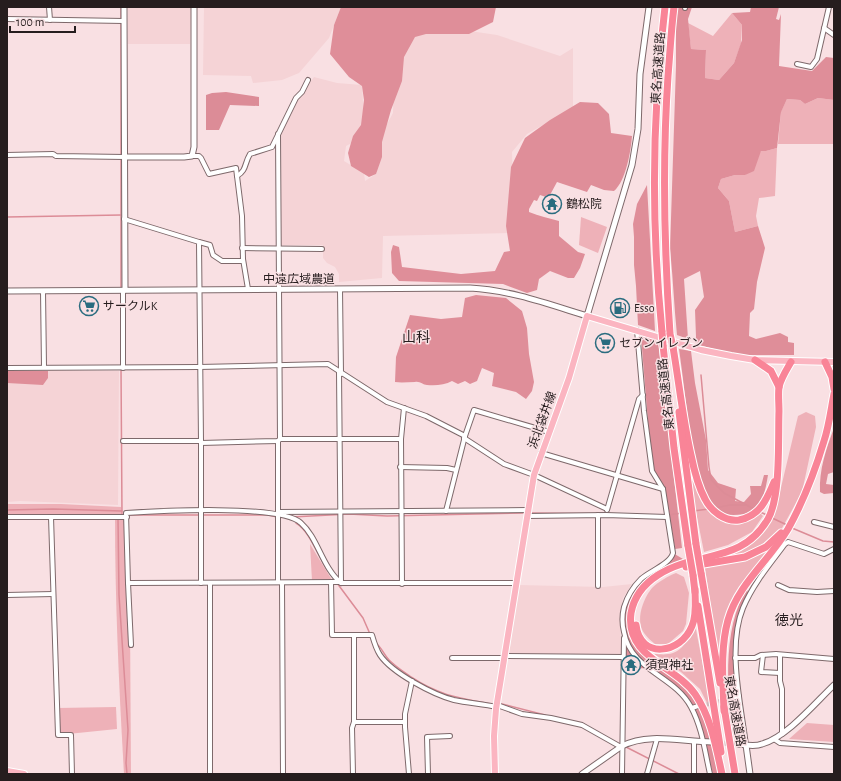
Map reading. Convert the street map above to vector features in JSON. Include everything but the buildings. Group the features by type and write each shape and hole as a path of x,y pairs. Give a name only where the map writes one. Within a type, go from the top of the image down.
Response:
{"highway":[{"name":"東名高速道路","path":"665,7 657,96 654,162 656,257 663,345 674,448 723,774"},
{"name":"東名高速道路","path":"674,7 666,102 664,193 666,278 670,334 683,451 696,544 735,774"},
{"path":"672,347 693,465 705,500 714,512 725,518 736,520 747,518 756,513 762,507 776,476"},
{"path":"755,360 771,371 779,387"},
{"path":"723,774 713,734 699,701 684,682 650,658 638,645 631,628 630,617 638,592 648,582 661,573 682,563 721,555 735,549 755,536 769,517 774,503 779,387 791,362"},
{"path":"825,362 832,377 834,389"},
{"path":"724,711 723,650 727,621 740,592 787,529 806,490 824,441 834,394"},
{"path":"695,589 695,614 693,625 681,642 674,647 660,650 642,642 636,627 636,609 642,595 651,585 662,577 683,568 745,557 766,547 785,528 796,510"}],"main road":[{"path":"587,316 714,353 755,360 834,363"},
{"name":"浜北袋井線","path":"495,774 494,736 497,706 534,475 569,378 587,316"},
{"path":"7,771 24,774"}],"street":[{"path":"49,7 50,20"},
{"path":"124,7 124,368"},
{"path":"192,156 194,147 194,7"},
{"path":"587,316 632,165 636,146 640,74 649,7"},
{"path":"797,64 810,67 817,59 829,7"},
{"path":"7,19 124,21"},
{"path":"824,28 834,35"},
{"path":"237,176 246,168 250,154 272,147 296,98 302,92 308,80"},
{"path":"278,134 280,366 278,513 283,774"},
{"path":"7,155 53,154 56,156 77,157 199,156 209,174 236,168 242,216 243,261 248,289"},
{"path":"124,219 210,245 213,255 222,261 243,261"},
{"path":"199,242 198,289 201,442 201,583"},
{"path":"242,248 322,249"},
{"name":"中遠広域農道","path":"7,291 198,289 491,289 587,316"},
{"path":"340,289 340,582"},
{"path":"43,291 44,367"},
{"path":"637,330 652,471 663,489 673,553 666,563 641,579 634,587 628,596 624,608 622,625 628,646 639,661 646,668 676,689 692,708 701,733 710,774"},
{"path":"7,368 124,368 328,364 386,402 426,416 464,436 500,462 534,475 608,509"},
{"path":"606,515 639,399 643,395"},
{"path":"402,584 400,467 404,408"},
{"path":"446,511 464,436 474,410 549,432"},
{"path":"123,440 201,442 401,439"},
{"path":"542,453 663,489"},
{"path":"400,467 447,468 456,470"},
{"path":"131,645 126,513 167,510 278,513 446,511 667,517"},
{"path":"278,513 297,520 304,526 328,567 340,582"},
{"path":"598,515 598,586"},
{"path":"7,517 127,517"},
{"path":"51,517 58,735 71,735 72,774"},
{"path":"814,522 834,527"},
{"path":"750,774 739,696 736,658 736,639 742,610 754,587 788,542 824,554 834,549"},
{"path":"331,582 332,635 372,635 381,656 390,665 424,688 453,699 497,706 522,714 582,725 622,747"},
{"path":"128,583 517,583"},
{"path":"210,583 210,774"},
{"path":"778,585 789,590 817,592 834,591"},
{"path":"7,595 53,594"},
{"path":"622,774 624,634"},
{"path":"353,774 352,728 354,722 354,635"},
{"path":"736,658 755,658 762,655 780,655 834,659"},
{"path":"762,655 761,672 780,673"},
{"path":"780,655 782,734"},
{"path":"452,658 623,657"},
{"path":"409,774 405,722 407,700 412,681"},
{"path":"738,744 761,745 774,739 782,734 834,685"},
{"path":"732,698 739,696"},
{"path":"692,708 698,706"},
{"path":"354,722 405,722"},
{"path":"428,774 427,737 450,736"},
{"path":"647,774 657,739"},
{"path":"582,774 628,743 657,739 712,742"},
{"path":"774,739 780,743 834,747"},
{"path":"694,742 694,774"}],"shaded area":[{"path":"128,7 191,7 190,44 128,44"},
{"path":"204,7 341,7 329,38 299,73 282,80 253,83 251,76 203,75"},
{"path":"341,7 496,7 493,22 469,34 426,34 415,37 404,57 402,81 391,110 382,142 382,157 376,174 369,177 351,166 348,153 353,136 361,125 364,100 362,86 349,77 330,54 334,25"},
{"path":"678,7 692,7 688,19 691,49 706,50 705,78 719,80 734,63 742,40 742,25 732,13 750,12 751,7 779,7 776,19 779,20 781,14 779,66 812,71 826,57 834,58 834,100 818,98 805,104 800,100 787,99 781,112 777,148 761,151 754,171 745,175 735,175 721,179 718,188 729,201 735,232 758,226 765,248 757,282 754,309 750,313 749,336 756,339 780,333 788,337 788,342 794,343 794,355 736,355 699,345 695,342 695,310 704,297 700,271 684,279 688,339 677,335 670,249 676,66 676,16"},
{"path":"732,13 742,25 741,44 734,63 719,80 705,78 706,50 691,49 688,23 713,36"},
{"path":"388,19 497,35 560,56 573,48 573,108 527,134 512,152 514,233 383,236 382,278 339,282 339,274 335,267 327,263 323,258 323,245 279,245 278,134 297,99 314,77 337,83 362,85 365,136 346,146 344,161 364,173 365,181 376,174 379,139 393,113 394,65"},
{"path":"226,92 259,97 259,106 230,105 219,130 206,130 206,95"},
{"path":"818,98 834,100 834,144 778,144 781,111 787,99 800,100 805,104"},
{"path":"580,102 598,103 609,114 611,133 632,136 625,173 614,191 604,190 591,185 587,192 557,182 550,195 547,195 546,197 540,195 537,201 534,200 529,209 529,212 559,221 559,236 578,252 585,254 580,268 574,278 568,278 550,271 539,279 537,290 527,293 503,284 399,281 392,273 391,252 393,245 399,247 402,267 461,274 495,271 504,252 510,251 506,226 511,167 525,138 550,120"},
{"path":"777,148 775,196 759,198 756,216 758,226 735,232 729,201 718,188 721,179 735,175 745,175 761,151"},
{"path":"647,185 655,331 638,325 634,265 633,224 637,204"},
{"path":"581,217 607,227 598,253 579,245"},
{"path":"476,295 506,298 522,311 527,328 529,354 534,382 532,391 526,399 516,392 492,386 494,373 482,368 477,381 470,384 465,381 458,384 452,381 433,385 426,385 417,382 395,382 396,357 410,315 441,319 462,317 465,298"},
{"path":"641,336 658,340 682,548 675,549 666,493 652,471"},
{"path":"679,349 691,351 695,383 706,440 708,470 718,483 736,489 735,501 744,502 751,494 750,486 761,486 764,475 768,475 761,501 751,512 740,515 719,514 706,494 700,477 692,441"},
{"path":"7,371 119,371 118,505 20,501 7,502"},
{"path":"7,371 48,371 48,378 43,385 7,383"},
{"path":"806,412 815,416 816,427 802,492 781,530 757,548 741,555 703,561 742,550 765,529 779,496 798,416"},
{"path":"834,428 834,472 828,474 826,484 834,485 834,493 824,494 820,492 822,468"},
{"path":"693,481 707,502 719,516 736,520 758,511 763,516 752,532 728,545 704,552 690,482"},
{"path":"7,504 61,504 121,507 122,515 7,515"},
{"path":"115,517 125,517 130,618 131,774 124,774 120,710"},
{"path":"310,544 332,580 312,581"},
{"path":"769,549 743,581 728,607 724,622 719,659 705,568 750,559"},
{"path":"673,553 683,559 662,570 633,598 627,622 635,643 666,669 699,701 714,741 703,742 701,726 693,705 673,687 646,668 628,669 623,661 623,625 627,599 637,583 672,557"},
{"path":"676,573 684,577 689,593 686,624 683,631 668,644 655,644 641,628 641,610 652,588 663,579"},
{"path":"632,584 623,598 620,615 621,654 509,654 519,585 603,587"},
{"path":"747,589 748,593 738,615 733,651 742,742 738,744 730,708 728,665 733,623 739,605"},
{"path":"695,624 712,713 700,689 681,672 654,654 666,654 678,651 685,644"},
{"path":"116,707 117,729 58,735 57,708"},
{"path":"807,723 834,725 834,742 789,739"},
{"path":"713,743 718,774 713,774 705,744"}],"waterway":[{"path":"121,7 121,320"},
{"path":"7,217 121,215"},
{"path":"121,367 122,515"},
{"path":"701,375 711,479 724,493 754,509"},
{"path":"715,508 730,505 745,505"},
{"path":"7,510 53,509 122,511"},
{"path":"693,511 709,509"},
{"path":"760,512 767,515"},
{"path":"292,517 349,514 387,516 523,513"},
{"path":"532,513 630,514"},
{"path":"668,515 682,513"},
{"path":"127,515 268,515 277,517"},
{"path":"770,517 787,525"},
{"path":"118,518 119,595 128,730 126,763 127,774"},
{"path":"296,523 306,532 328,571"},
{"path":"792,528 823,541 834,542"},
{"path":"337,583 363,618 370,634"},
{"path":"376,643 392,663 421,683 450,695 492,704"},
{"path":"502,704 545,715"},
{"path":"626,747 679,774"}],"tunnel":[{"path":"701,706 732,698"},
{"path":"717,743 738,744"}],"place":[{"name":"鶴松院","path":"552,204"},
{"name":"サークルK","path":"89,306"},
{"name":"Esso","path":"620,308"},
{"name":"セブンイレブン","path":"605,343"},
{"name":"須賀神社","path":"631,665"}],"district":[{"name":"山科","path":"416,338"},
{"name":"徳光","path":"789,621"}]}
